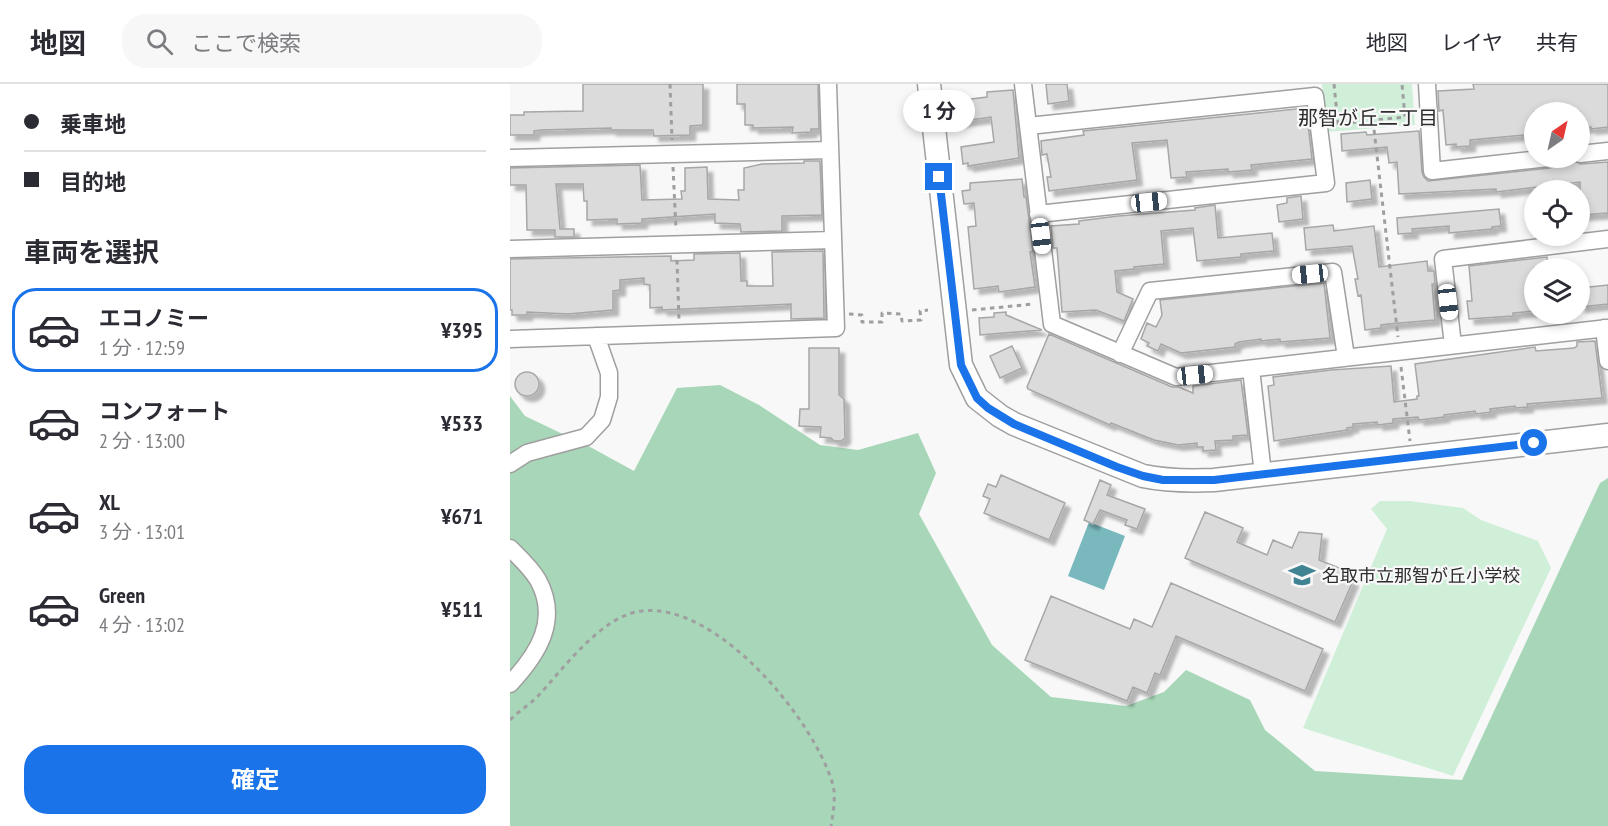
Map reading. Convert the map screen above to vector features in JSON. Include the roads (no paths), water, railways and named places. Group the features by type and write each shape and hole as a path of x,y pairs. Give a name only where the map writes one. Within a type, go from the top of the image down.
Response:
{"street":[{"path":"510,339 836,328 828,84"},
{"path":"928,84 961,365 977,398 988,408 1014,424 1143,476 1188,482 1608,435"},
{"path":"1023,84 1052,324 1176,377 1606,328 1608,361"},
{"path":"1427,84 1432,171 1524,161"},
{"path":"1028,126 1315,96 1326,183 1038,214"},
{"path":"510,158 830,150"},
{"path":"1590,153 1608,151"},
{"path":"1453,345 1443,259 1608,239"},
{"path":"510,249 833,240"},
{"path":"1120,354 1150,291 1333,272 1346,357"},
{"path":"510,464 527,453 586,437 602,420 609,397 609,373 596,336"},
{"path":"1251,369 1263,474"},
{"path":"510,548 538,579 546,600 548,618 533,654 510,684"}],"water":[{"path":"1089,522 1125,536 1104,590 1068,576"}],"place":[{"name":"名取市立那智が丘小学校","path":"1302,575"}],"district":[{"name":"那智が丘二丁目","path":"1368,118"}]}
